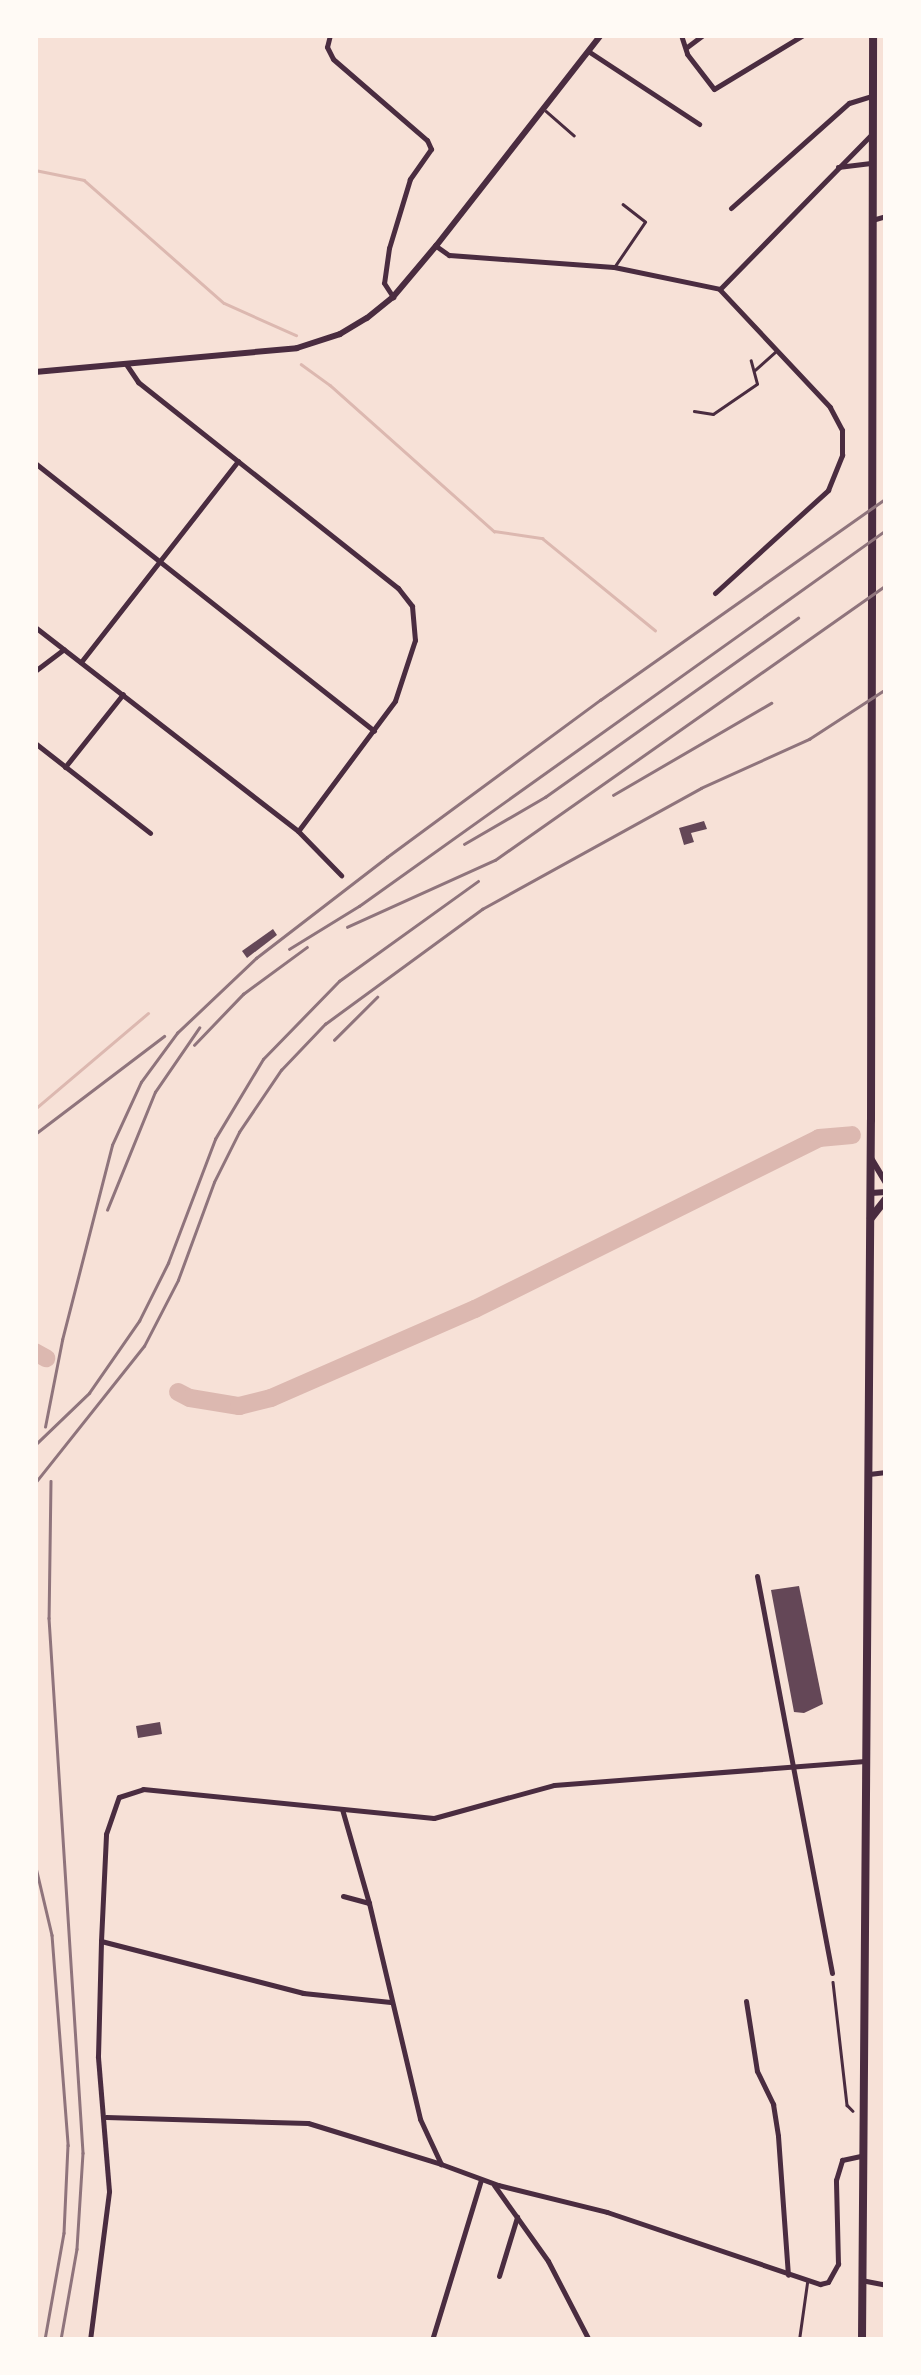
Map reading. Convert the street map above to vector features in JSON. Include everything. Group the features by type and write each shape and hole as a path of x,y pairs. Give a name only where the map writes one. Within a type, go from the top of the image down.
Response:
{"main road":[{"path":"862,2340 860,2156 871,1193 872,35"},
{"path":"870,1218 886,1196"}],"street":[{"path":"330,35 327,48 333,59 430,145 428,156 410,179 389,248 384,283 392,297"},
{"path":"35,372 313,344 367,318 392,297 436,246 601,35"},
{"path":"681,35 714,88 803,35"},
{"path":"687,48 704,35"},
{"path":"588,51 699,124"},
{"path":"732,208 849,103 872,96"},
{"path":"720,289 872,134"},
{"path":"835,168 872,162"},
{"path":"872,220 886,216"},
{"path":"436,246 450,255 614,267 720,289 830,407 842,430 842,455 828,490 715,593"},
{"path":"126,364 138,382 398,588 412,606 417,626 411,660 395,701 298,831"},
{"path":"81,662 238,461"},
{"path":"35,464 374,731"},
{"path":"35,626 298,831 342,874"},
{"path":"35,671 64,649"},
{"path":"65,767 123,694"},
{"path":"35,744 150,834"},
{"path":"871,1158 886,1182"},
{"path":"871,1193 886,1196"},
{"path":"866,1474 886,1472"},
{"path":"757,1576 832,1974"},
{"path":"90,2340 109,2191 98,2056 100,1941 106,1834 119,1797 143,1789 434,1818 554,1786 864,1761"},
{"path":"342,1809 369,1903 420,2119 441,2164"},
{"path":"343,1896 369,1903"},
{"path":"100,1941 302,1993 391,2002"},
{"path":"746,2001 757,2071 772,2104 778,2136 788,2276"},
{"path":"106,2118 308,2123 492,2183 608,2212 807,2284 828,2282 835,2274 836,2180 842,2160 860,2156"},
{"path":"432,2340 481,2179"},
{"path":"492,2183 548,2261 589,2340"},
{"path":"499,2276 516,2217"},
{"path":"861,2280 886,2285"}],"lane":[{"path":"544,110 574,134"},
{"path":"614,267 645,222 623,205"},
{"path":"754,370 776,351"},
{"path":"694,411 713,414 757,384 751,361"},
{"path":"799,2340 807,2284"}],"path":[{"path":"832,1974 847,2105 861,2119"}],"building":[{"path":"704,821 707,829 691,833 694,842 684,845 679,828"},
{"path":"273,929 277,935 247,958 242,951"},
{"path":"799,1586 823,1704 804,1713 794,1712 771,1590"},
{"path":"160,1722 162,1734 138,1738 136,1726"}],"waterway":[{"path":"35,170 84,180 224,303 296,335"},
{"path":"301,364 330,385 494,531 542,538 655,630"},
{"path":"35,1109 148,1013"},
{"path":"178,1392 190,1398 239,1406 271,1398 475,1309 819,1138 852,1135"},
{"path":"35,1352 46,1358"}],"railway":[{"path":"45,1427 62,1340 112,1145 141,1082 177,1033 256,958 387,857 600,700 886,498"},
{"path":"289,949 359,906 886,530"},
{"path":"347,927 495,860 886,585"},
{"path":"464,844 545,797 798,618"},
{"path":"35,1483 144,1346 178,1280 214,1182 239,1132 281,1070 325,1024 482,909 701,788 809,739 886,689"},
{"path":"613,795 771,703"},
{"path":"35,1445 89,1393 139,1321 168,1263 215,1139 263,1059 339,981 478,881"},
{"path":"194,1045 243,994 307,947"},
{"path":"334,1040 377,997"},
{"path":"107,1210 155,1092 199,1028"},
{"path":"35,1134 164,1036"},
{"path":"51,1481 49,1618 83,2153 77,2249 61,2340"},
{"path":"35,1863 52,1935 68,2145 64,2233 45,2340"}]}
